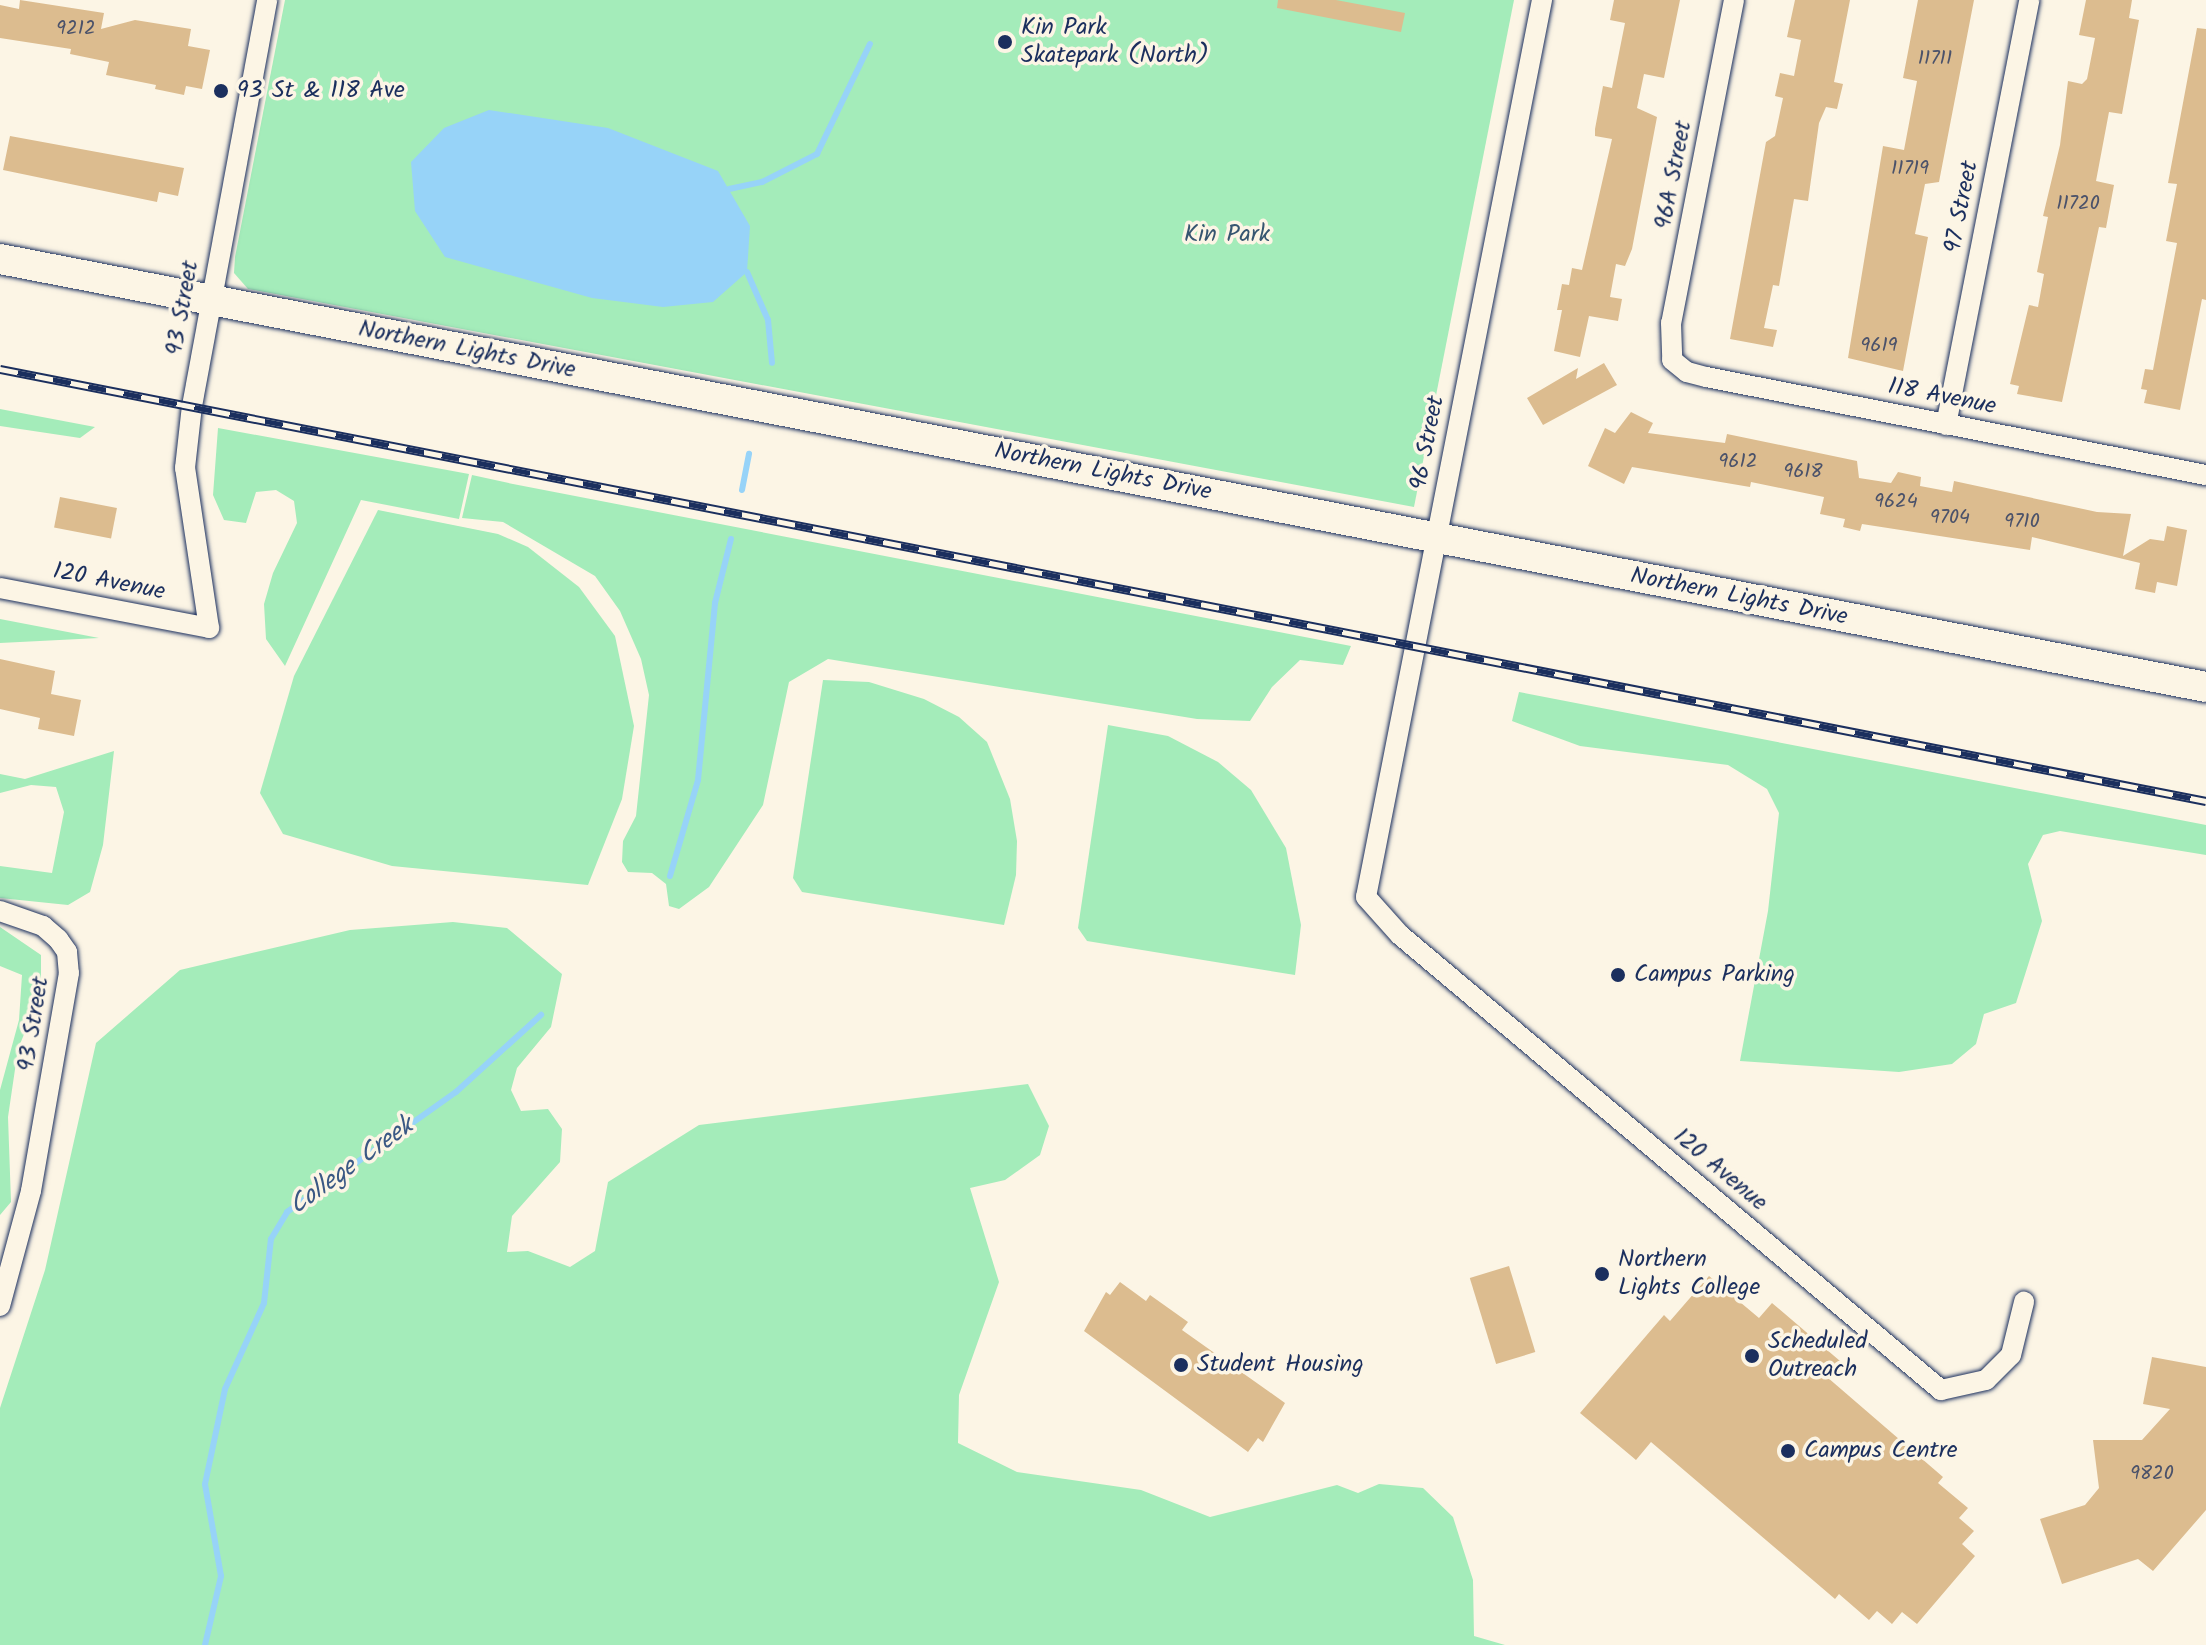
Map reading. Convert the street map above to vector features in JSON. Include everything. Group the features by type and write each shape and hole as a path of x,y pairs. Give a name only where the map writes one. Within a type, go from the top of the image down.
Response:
{"main road":[{"name":"Northern Lights Drive","path":"0,259 2206,687"}],"street":[{"name":"93 Street","path":"209,628 185,468 211,301 267,0"},
{"name":"96 Street","path":"1366,897 1542,0"},
{"name":"96A Street","path":"1672,360 1671,323 1734,0"},
{"name":"97 Street","path":"1946,425 2029,0"},
{"name":"118 Avenue","path":"1672,360 1687,372 1706,377 2206,475"},
{"name":"120 Avenue","path":"0,588 209,628"},
{"name":"120 Avenue","path":"1366,897 1420,952 1941,1390 1986,1380 2011,1355 2024,1302"},
{"name":"93 Street","path":"0,911 43,926 58,939 67,952 68,994 31,1191 0,1306"}],"green space":[{"name":"Kin Park","path":"285,0 1514,0 1414,507 248,289 234,273 235,257"},
{"path":"0,409 95,427 80,438 0,426"},
{"path":"218,428 469,474 459,519 361,500 285,666 266,639 264,604 273,573 297,523 294,501 276,490 256,492 246,523 224,520 213,495"},
{"path":"472,475 1351,646 1343,665 1300,660 1272,687 1250,721 1197,719 828,659 789,682 763,805 709,887 679,909 669,906 666,884 652,873 628,872 622,862 623,841 636,816 649,695 641,659 620,611 595,576 503,522 462,518"},
{"path":"378,510 498,534 528,547 579,587 615,636 634,726 622,799 588,885 392,866 283,834 260,793 294,676"},
{"path":"0,619 99,638 0,643"},
{"path":"823,680 869,682 924,699 959,717 987,742 1010,799 1017,841 1016,875 1004,925 802,892 793,878"},
{"path":"1519,692 2206,825 2206,855 2060,831 2043,835 2028,864 2042,921 2016,1003 1984,1014 1976,1044 1952,1064 1899,1072 1740,1061 1768,911 1779,813 1767,789 1728,765 1580,746 1512,721"},
{"path":"1108,725 1168,736 1218,762 1251,790 1286,848 1301,925 1295,975 1087,941 1078,928"},
{"path":"114,751 103,845 90,892 68,905 0,898 0,866 52,873 64,812 56,787 31,785 0,793 0,774 25,779"},
{"path":"453,922 507,928 562,974 551,1027 517,1068 511,1090 521,1111 548,1109 562,1129 560,1162 512,1216 507,1252 528,1251 570,1267 595,1251 608,1182 699,1125 1028,1084 1049,1126 1040,1155 1005,1180 970,1188 999,1282 959,1395 958,1443 1017,1472 1141,1490 1210,1517 1337,1485 1358,1493 1379,1484 1423,1488 1453,1517 1473,1580 1474,1636 1505,1645 0,1645 0,1408 45,1270 96,1043 180,970 350,930"},
{"path":"0,927 41,955 41,993 18,1049 8,1117 11,1202 0,1215 0,1090 19,1020 22,975 0,966"}],"water":[{"path":"489,110 608,128 718,171 750,226 747,272 713,302 663,307 592,298 445,257 415,211 411,162 444,128"}],"building":[{"path":"20,0 104,13 101,29 135,20 191,29 188,46 210,50 202,89 186,86 184,95 155,89 156,85 106,75 109,62 70,54 71,49 0,38 0,5 19,9"},
{"path":"1278,0 1336,0 1405,13 1401,32 1277,8"},
{"path":"1614,0 1680,0 1664,78 1644,74 1637,108 1657,117 1632,249 1625,266 1616,264 1610,297 1622,299 1618,321 1589,316 1580,357 1554,351 1562,310 1557,310 1562,284 1569,285 1572,268 1582,270 1612,139 1595,136 1595,129 1603,86 1612,88 1625,23 1610,20"},
{"path":"1795,0 1850,0 1834,82 1843,84 1837,109 1826,107 1819,123 1808,201 1794,199 1779,286 1773,285 1764,328 1777,330 1773,347 1730,339 1766,142 1775,136 1783,98 1775,96 1780,73 1794,76 1801,40 1787,37"},
{"path":"1918,0 1974,0 1939,182 1925,184 1915,234 1928,237 1903,371 1848,358 1883,146 1904,150 1917,81 1903,78"},
{"path":"2086,0 2132,0 2129,18 2139,20 2122,114 2109,112 2096,181 2114,185 2106,228 2099,227 2062,402 2017,394 2019,386 2010,384 2029,305 2038,307 2044,274 2037,272 2048,217 2043,216 2060,145 2068,81 2082,84 2087,79 2095,38 2079,35"},
{"path":"2197,28 2206,29 2206,300 2202,299 2180,410 2144,403 2147,390 2141,389 2145,369 2153,370 2177,243 2166,241 2177,184 2168,183"},
{"path":"10,136 184,168 178,196 159,192 157,202 3,170"},
{"path":"1604,363 1617,385 1543,425 1527,398 1578,368 1576,379"},
{"path":"1631,412 1653,423 1648,433 1725,443 1727,434 1857,461 1859,478 1891,483 1898,472 1921,477 1920,486 1952,492 1954,481 2097,512 2131,514 2123,556 2150,539 2164,541 2167,526 2187,530 2177,586 2157,582 2155,593 2135,589 2140,563 2032,537 2030,550 1862,524 1860,531 1843,527 1845,519 1820,514 1824,497 1751,482 1750,487 1632,467 1624,484 1588,466 1605,428 1615,433"},
{"path":"60,497 117,508 111,538 54,527"},
{"path":"0,659 55,671 51,694 81,700 74,736 38,729 40,718 0,709"},
{"path":"1509,1266 1535,1352 1496,1364 1470,1278"},
{"name":"Campus Centre","path":"1709,1276 1759,1318 1772,1303 1840,1361 1827,1377 1943,1477 1938,1483 1968,1508 1959,1518 1974,1531 1962,1544 1975,1556 1917,1624 1902,1612 1892,1624 1877,1611 1869,1620 1839,1594 1835,1599 1651,1442 1636,1460 1580,1413 1664,1315 1670,1321"},
{"name":"Student Housing","path":"1120,1282 1146,1301 1150,1295 1188,1322 1182,1330 1285,1403 1263,1442 1258,1438 1248,1452 1084,1331 1106,1292 1110,1295"},
{"path":"2152,1357 2206,1367 2206,1510 2153,1571 2138,1559 2062,1584 2040,1519 2085,1505 2099,1488 2093,1440 2142,1440 2170,1409 2143,1404"}],"waterway":[{"path":"729,189 762,182 817,154 870,44"},
{"path":"747,272 768,320 772,363"},
{"path":"742,490 749,454"},
{"path":"670,876 698,780 715,603 731,539"},
{"name":"College Creek","path":"205,1645 221,1576 205,1484 225,1389 264,1303 271,1239 287,1212 456,1092 541,1015"}],"railway":[{"path":"0,369 2206,801"}],"place":[{"name":"Kin Park Skatepark (North)","path":"1005,42"},
{"name":"93 St & 118 Ave","path":"221,91"},
{"name":"Campus Parking","path":"1618,975"},
{"name":"Northern Lights College","path":"1602,1274"},
{"name":"Scheduled Outreach","path":"1752,1356"},
{"name":"Student Housing","path":"1181,1365"},
{"name":"Campus Centre","path":"1788,1451"}]}
